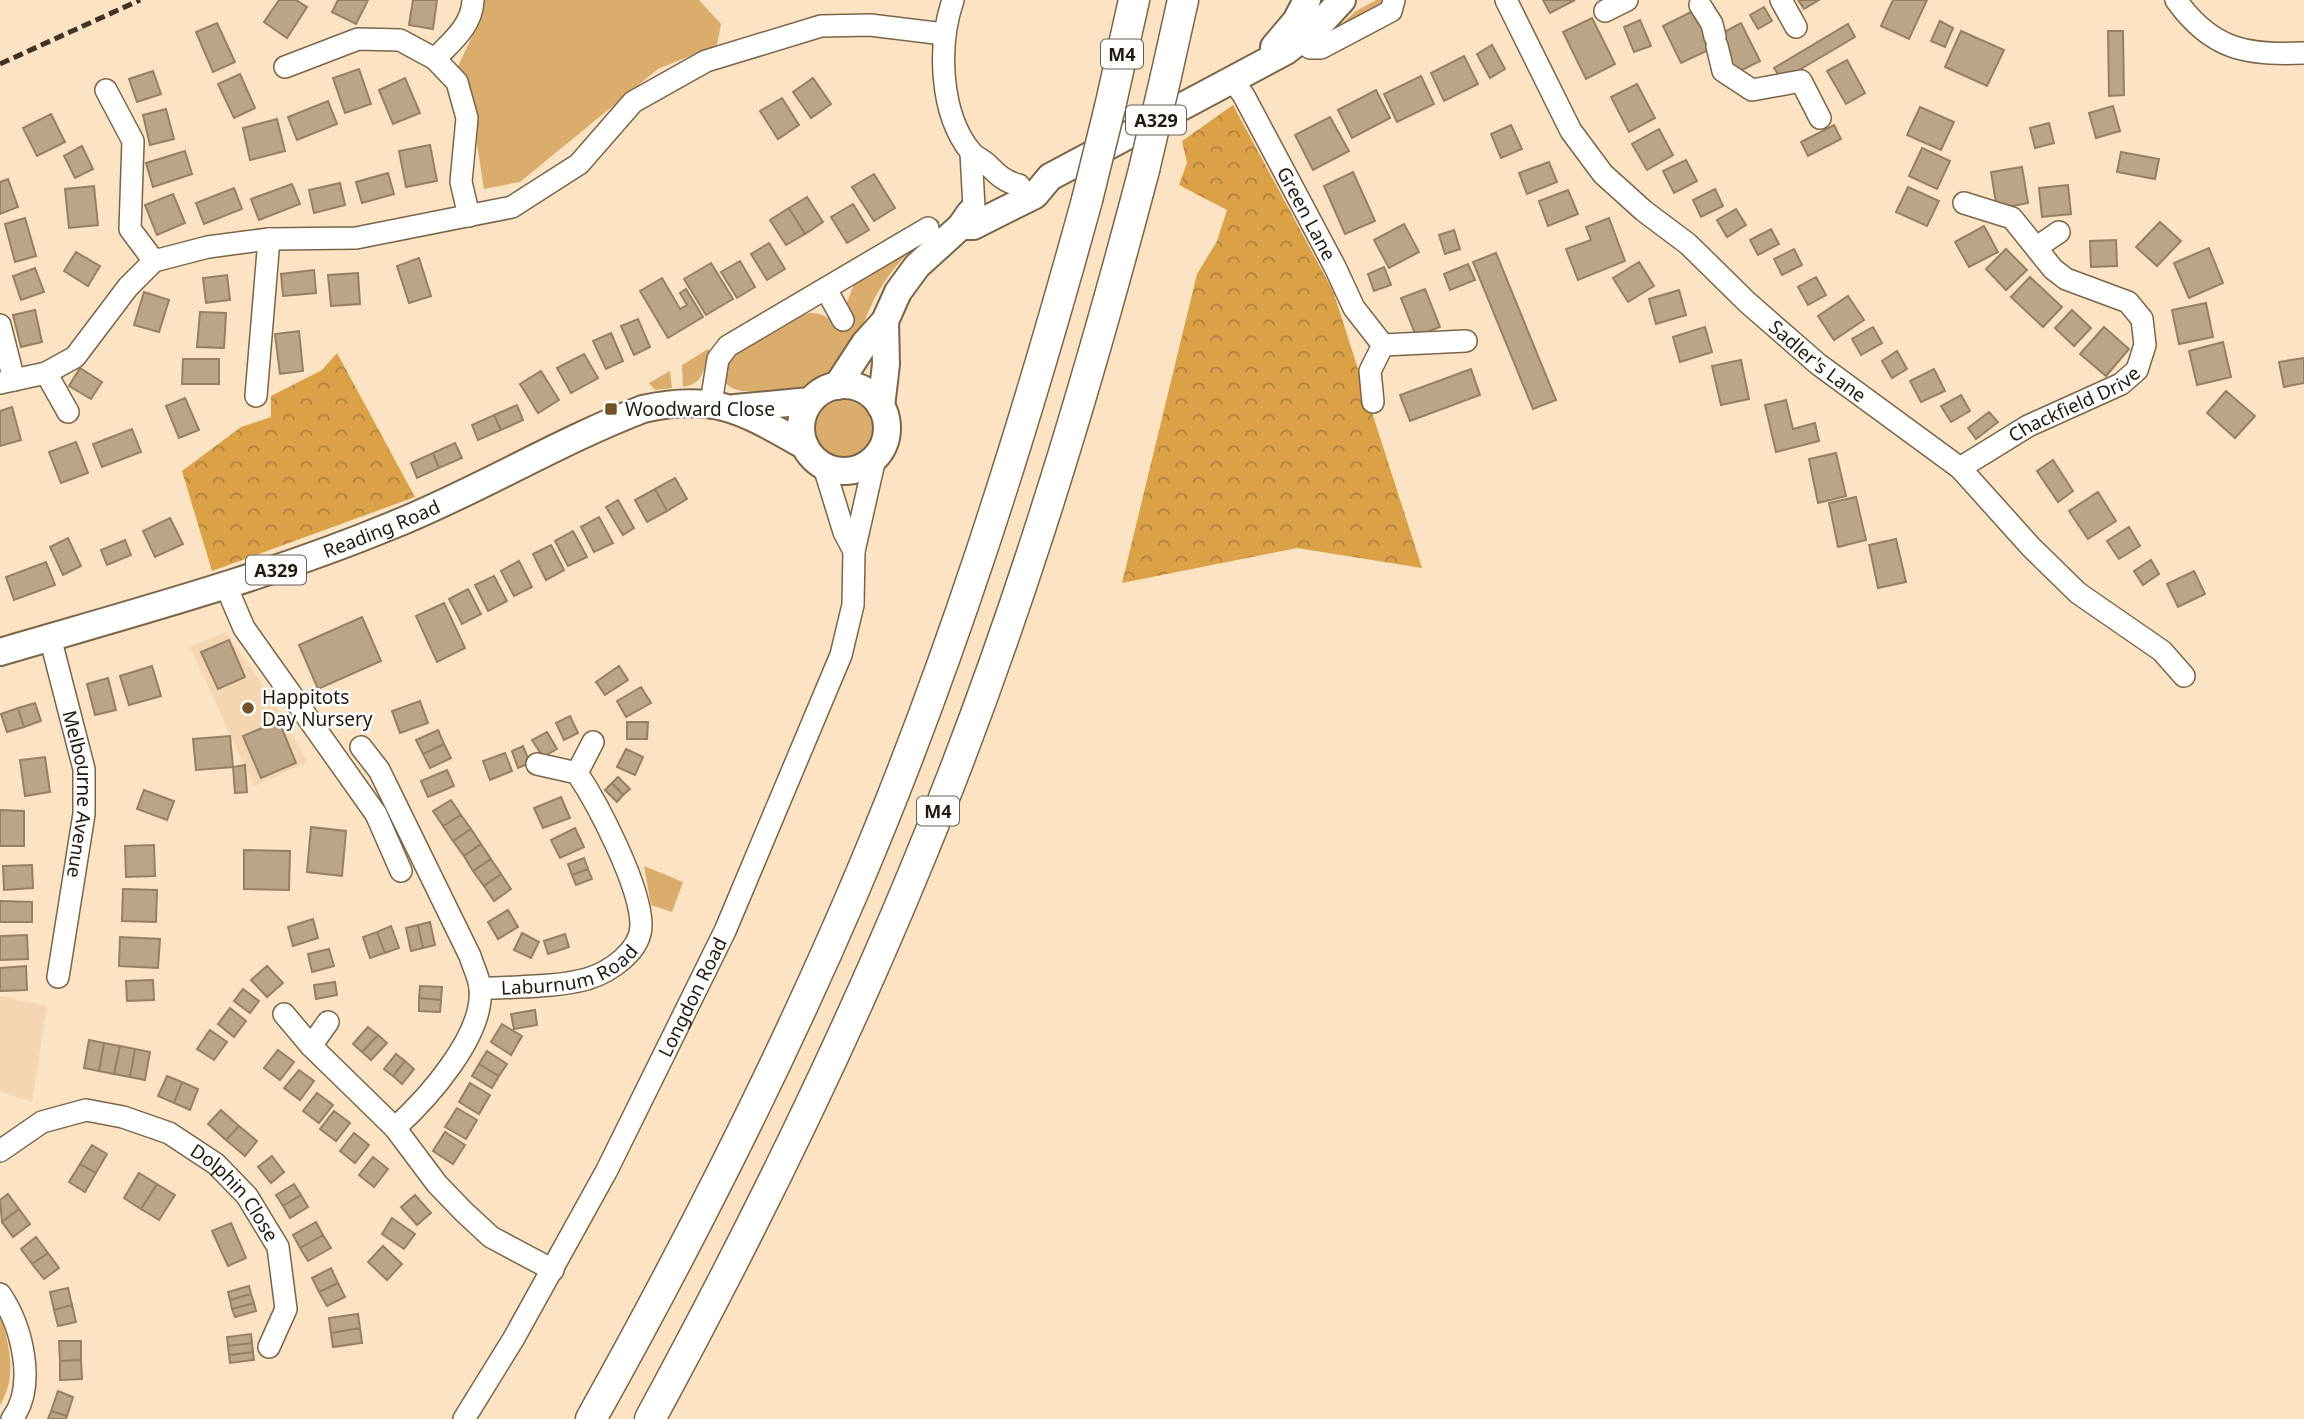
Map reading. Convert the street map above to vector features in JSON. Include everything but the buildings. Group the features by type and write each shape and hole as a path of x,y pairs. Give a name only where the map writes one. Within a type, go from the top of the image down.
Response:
{"highway":[{"name":"M4","path":"592,1419 654,1307 748,1123 852,896 938,674 1042,365 1087,200 1134,0"},
{"name":"M4","path":"650,1419 733,1266 820,1087 913,876 1004,636 1044,517 1099,335 1144,170 1184,0"}],"main road":[{"name":"A329","path":"1262,62 1296,21 1307,0"},
{"name":"A329","path":"837,386 865,343 885,321 898,292 917,266 968,217 1019,185 1037,178 1049,177 1262,62 1310,44 1318,26 1342,0"},
{"name":"A329","path":"968,217 973,226 1035,195 1049,177"},
{"name":"A329","path":"881,407 886,364 885,321"},
{"path":"837,386 863,390 881,407 887,430 875,458 851,471 824,467 812,458 805,446 801,424 810,401 825,389 837,386"},
{"name":"Reading Road","path":"0,652 52,646 321,554 419,514 643,409 672,402 723,406 810,401"},
{"name":"Reading Road","path":"723,406 805,446"}],"street":[{"path":"435,59 464,29 473,10 473,0"},
{"path":"953,0 944,34 943,58 947,94 971,152 968,217"},
{"path":"1310,44 1391,11 1394,0"},
{"name":"Sadler's Lane","path":"1506,0 1571,131 1603,174 1688,244 1747,302 1818,363 1960,468 2031,547 2078,593 2162,651 2185,676"},
{"path":"1605,11 1627,0"},
{"path":"1781,0 1796,27"},
{"path":"2176,0 2194,24 2222,44 2266,55 2304,52"},
{"path":"1701,2 1712,24 1723,71 1752,90 1801,80 1820,118"},
{"path":"0,325 7,382 46,373 75,357 128,287 154,261 208,247 269,239 356,238 512,207 579,164 633,102 706,61 821,26 870,25 944,34"},
{"path":"285,67 358,39 400,40 435,59 457,82 467,118 461,182 469,216"},
{"name":"Green Lane","path":"1231,79 1244,96 1329,254 1354,308 1383,345"},
{"path":"106,90 133,141 130,229 154,261"},
{"path":"971,152 1007,182 1019,185"},
{"name":"Chackfield Drive","path":"1960,468 2028,426 2121,384 2137,370 2145,345 2142,319 2128,302 2066,279 2053,269 2012,218 1964,204"},
{"path":"723,406 715,369 722,352 928,228"},
{"path":"2037,247 2059,232"},
{"path":"256,397 269,239"},
{"path":"826,289 843,320"},
{"path":"1373,402 1370,371 1383,345 1466,341"},
{"path":"46,373 68,412"},
{"name":"Longdon Road","path":"464,1419 553,1270 688,1009 832,678 853,605 853,551 875,458"},
{"name":"Longdon Road","path":"824,467 844,533 853,551"},
{"path":"226,586 251,638 376,814 401,871"},
{"name":"Melbourne Avenue","path":"52,646 84,769 84,802 58,977"},
{"path":"537,764 577,773 593,742"},
{"name":"Laburnum Road","path":"361,747 379,770 470,956 480,989 468,1035 457,1057 428,1098 395,1128"},
{"name":"Laburnum Road","path":"480,989 550,985 589,978 609,970 626,956 635,942 641,925 628,872 608,833 600,807 577,773"},
{"path":"284,1014 311,1046 395,1128 437,1184 491,1237 553,1270"},
{"path":"311,1046 328,1022"},
{"name":"Dolphin Close","path":"0,1151 42,1122 86,1111 123,1117 169,1133 216,1164 247,1196 278,1247 292,1310 269,1347"},
{"path":"0,1294 24,1354 21,1406 12,1419"}],"shaded area":[{"path":"483,0 699,0 721,24 717,45 658,69 520,182 484,189 467,81 457,68 482,16"},
{"path":"1376,0 1382,0 1380,7 1330,34 1356,11"},
{"path":"937,219 940,222 893,270 877,294 852,343 821,377 795,389 779,392 735,389 722,379 728,355 795,317 814,313 830,319 842,330 852,325 846,305 854,284"},
{"path":"708,349 712,352 700,378 683,387 682,365"},
{"path":"670,371 672,388 655,390 649,383"},
{"path":"838,400 850,400 865,408 873,423 873,435 865,450 850,458 838,458 823,450 815,435 815,423 823,408"},
{"name":"Happitots Day Nursery","path":"225,632 264,686 308,762 254,786 190,647"},
{"path":"644,866 683,882 672,912 651,905"},
{"path":"0,996 47,1006 32,1102 0,1091"},
{"path":"0,1313 9,1348 10,1372 6,1394 0,1405"}],"green space":[{"path":"1233,105 1333,291 1422,568 1297,548 1122,583 1197,274 1217,241 1227,210 1179,185 1187,163 1182,141"},
{"path":"337,353 415,497 212,571 182,471 241,427 271,417 271,396 322,370"}],"railway":[{"path":"0,64 140,0"}],"place":[{"name":"Woodward Close","path":"611,409"},
{"name":"Happitots Day Nursery","path":"248,708"}]}
